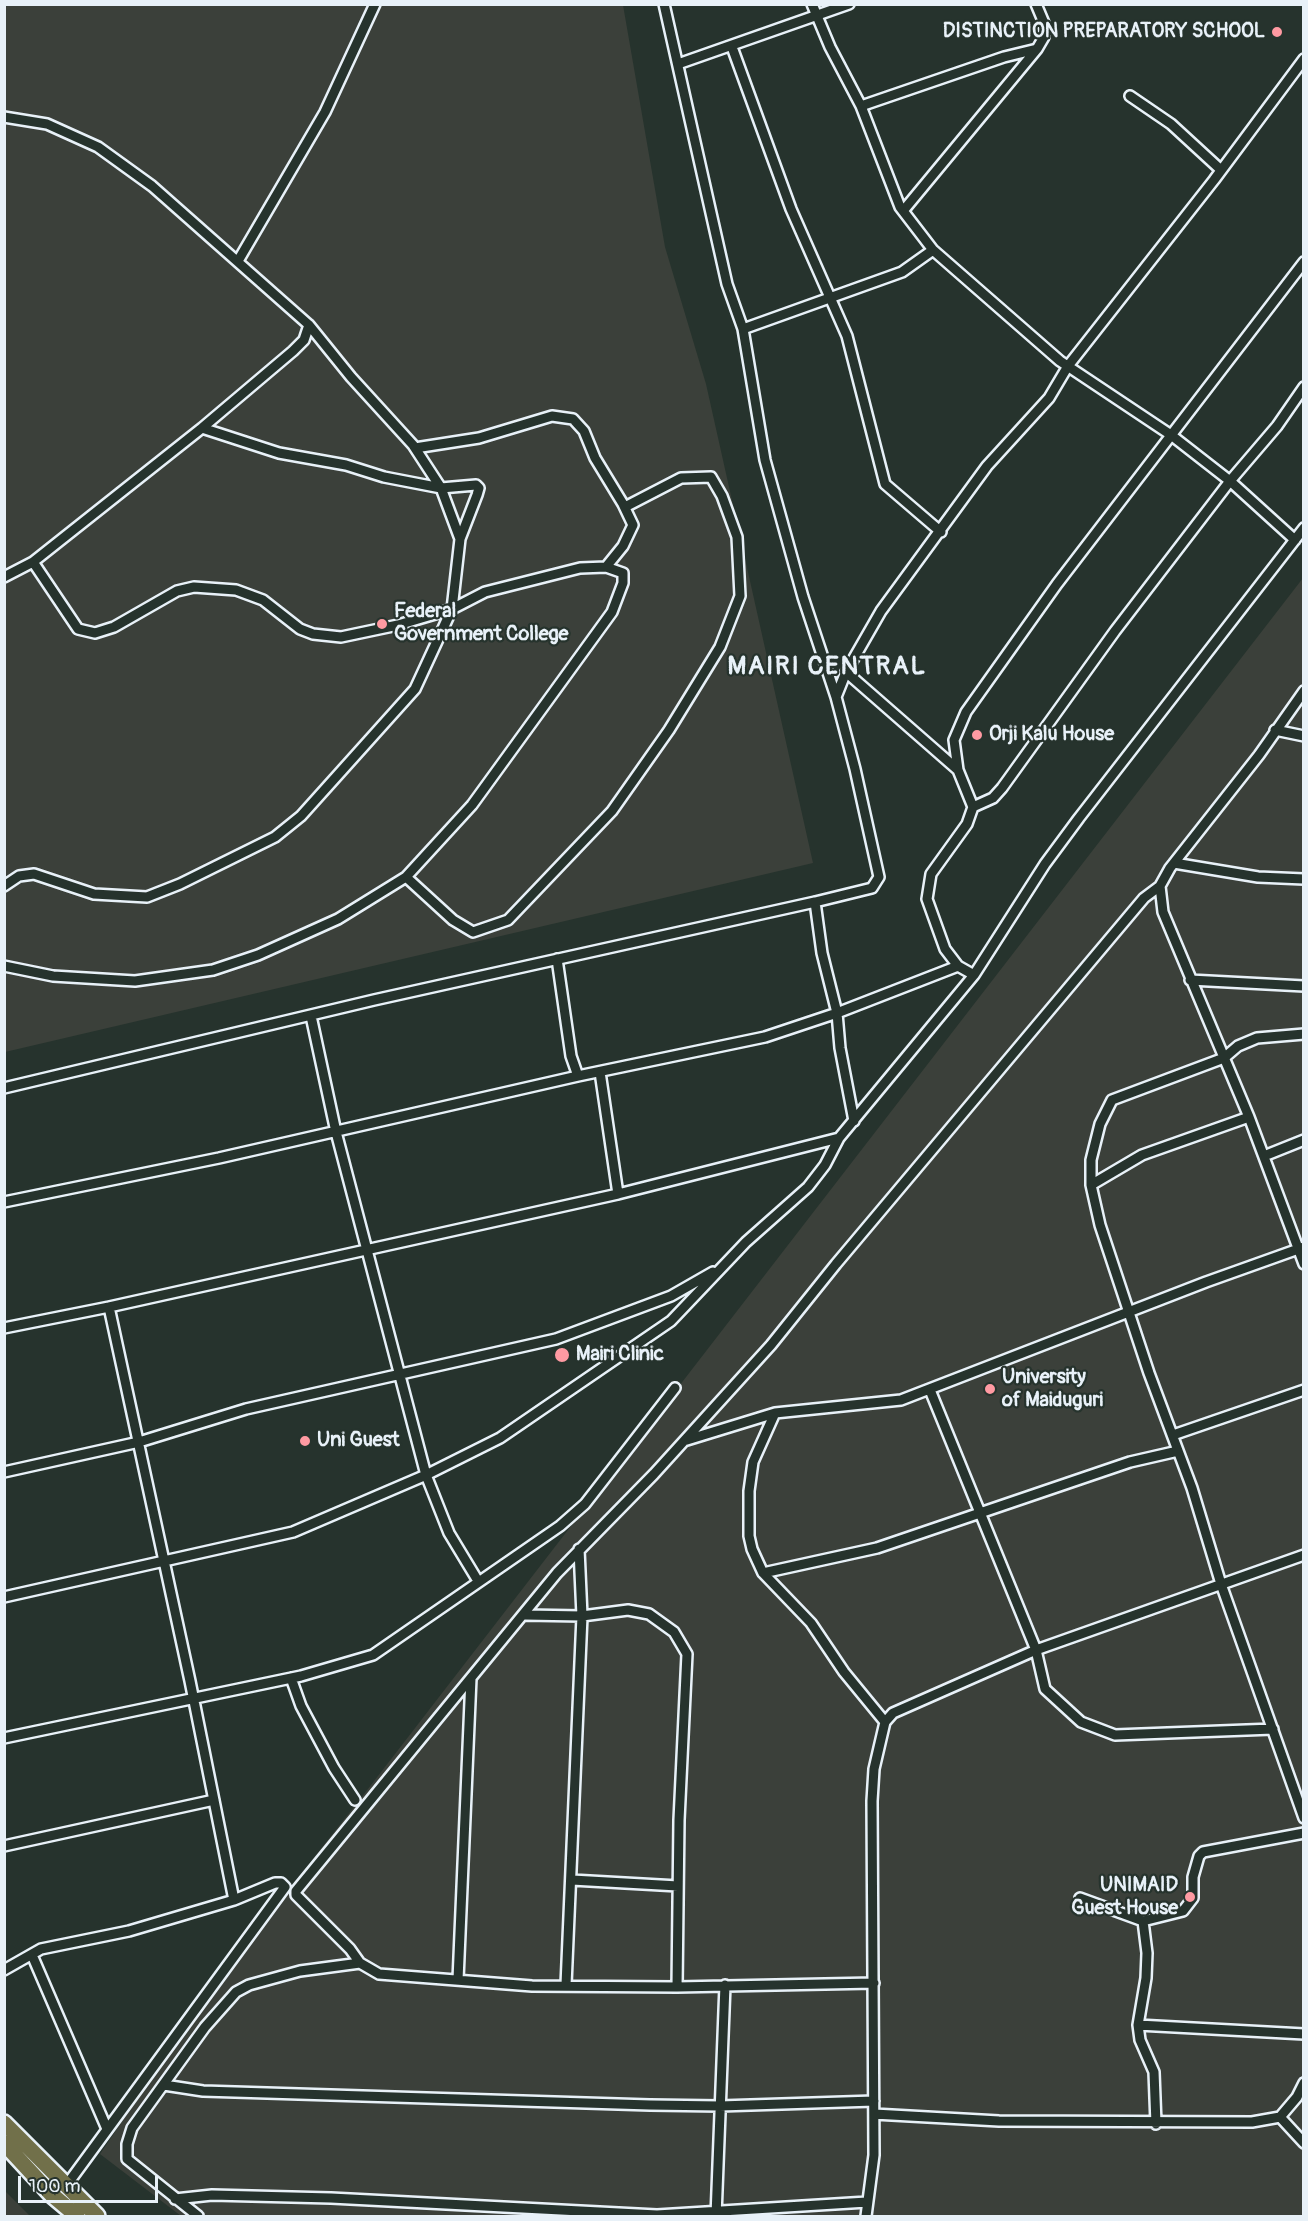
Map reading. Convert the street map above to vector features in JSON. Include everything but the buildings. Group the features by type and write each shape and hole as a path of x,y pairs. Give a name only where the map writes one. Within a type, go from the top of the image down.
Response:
{"highway":[{"path":"4,2123 9,2141 51,2194 77,2217"},
{"path":"9,2141 66,2187 97,2217"}],"street":[{"path":"238,261 325,112 375,4"},
{"path":"4,1088 557,959 815,902 872,888 879,877 836,697 803,597 765,460 743,329 727,284 664,4"},
{"path":"812,4 830,47 861,106 903,211 933,250 1068,366 1171,435 1230,480 1295,540"},
{"path":"678,64 732,47 849,4"},
{"path":"903,211 1037,49 1044,37 1044,23 1036,4"},
{"path":"732,47 791,209 847,336 885,484 941,531"},
{"path":"861,106 1037,49"},
{"path":"836,697 846,672 881,611 987,466 1049,398 1068,366 1221,170 1304,58"},
{"path":"1130,96 1171,124 1221,170"},
{"path":"4,117 47,124 98,147 152,186 309,325 351,377 415,448 441,488 460,539"},
{"path":"743,329 902,272 933,250"},
{"path":"974,807 958,770 954,740 966,712 1056,584 1304,262"},
{"path":"4,577 33,562 202,428 293,351 304,340 309,325"},
{"path":"974,975 958,966 945,949 927,899 931,874 967,824 974,807 993,798 1002,788 1115,631 1304,387"},
{"path":"415,448 479,438 552,416 573,419 584,432 595,458 625,507 633,525 623,546 606,567"},
{"path":"4,885 19,876 34,874 94,894 147,897 180,884 275,837 301,816 415,689 452,609 460,539 479,488 476,485 441,488 279,453 202,428"},
{"path":"406,877 453,920 473,932 508,920 612,811 669,730 720,647 740,596 740,584 737,537 723,496 711,477 681,478 625,507"},
{"path":"4,1597 293,1532 426,1475 500,1438 671,1321 722,1267 808,1187 825,1165 839,1138 974,975 1046,864 1079,818 1304,528"},
{"path":"4,966 53,976 135,981 213,970 258,955 338,920 406,877 471,805 612,612 623,583 623,573 606,567 580,568 485,592 452,609 341,637 313,634 300,629 263,600 236,590 194,586 177,591 114,627 95,633 78,629 33,562"},
{"path":"846,672 958,770"},
{"path":"874,1983 677,1987 532,1986 379,1974 360,1963 351,1948 296,1896 296,1891 579,1549 648,1481 771,1345 836,1264 1144,898 1160,886 1174,863 1259,755 1304,690"},
{"path":"1275,730 1304,736"},
{"path":"1174,863 1258,877 1304,879"},
{"path":"1160,886 1163,912 1249,1117 1301,1248 1304,1264"},
{"path":"815,902 822,953 837,1013 840,1047 854,1122"},
{"path":"557,959 571,1056 578,1076"},
{"path":"4,1202 765,1037 837,1013 958,966"},
{"path":"1190,980 1304,986"},
{"path":"310,1016 336,1131 426,1475 449,1533 478,1581"},
{"path":"1304,1034 1257,1038 1238,1046 1224,1058 1112,1100 1100,1124 1091,1160 1091,1185 1100,1225 1128,1312 1173,1435 1221,1584 1304,1818"},
{"path":"600,1072 618,1194"},
{"path":"1091,1185 1142,1155 1249,1117"},
{"path":"4,1328 109,1307 618,1194 839,1138"},
{"path":"1264,1156 1304,1140"},
{"path":"684,1440 775,1413 857,1403 887,1403 930,1390 1128,1312 1301,1248"},
{"path":"4,1472 139,1442 246,1409 556,1339 671,1296 722,1267"},
{"path":"109,1307 194,1698 234,1900"},
{"path":"4,1738 291,1678 373,1655 560,1526 585,1504 675,1388"},
{"path":"930,1390 979,1515 1036,1650 1045,1689 1081,1722 1115,1735 1273,1729"},
{"path":"1173,1435 1304,1390"},
{"path":"775,1413 753,1462 749,1491 749,1536 763,1573 811,1623 844,1672 885,1722"},
{"path":"763,1573 877,1548 1130,1462 1178,1450"},
{"path":"566,1985 582,1616 579,1549"},
{"path":"866,2216 874,2155 874,1769 885,1722 893,1713 1036,1650 1304,1555"},
{"path":"525,1615 582,1616 628,1610 649,1614 674,1632 687,1654 678,1886 677,1987"},
{"path":"291,1678 306,1716 334,1768 355,1800"},
{"path":"458,1980 471,1678"},
{"path":"4,1846 214,1800"},
{"path":"1080,1898 1143,1921 1183,1911 1193,1898 1193,1877 1199,1856 1203,1852 1304,1833"},
{"path":"572,1880 678,1886"},
{"path":"4,1970 41,1949 129,1931 234,1900 275,1882 285,1887 66,2187"},
{"path":"1143,1921 1147,1953 1146,1978 1138,2025 1140,2040 1154,2072 1157,2089 1156,2124"},
{"path":"32,1954 107,2129"},
{"path":"198,2217 127,2159 127,2144 132,2128 205,2027 236,1992 249,1985 300,1971 360,1963"},
{"path":"716,2214 725,1985"},
{"path":"1138,2025 1304,2034"},
{"path":"874,2114 999,2121 1156,2124 1252,2122 1280,2117 1297,2097 1304,2083"},
{"path":"164,2085 203,2091 720,2106 874,2101"},
{"path":"1280,2117 1304,2143"},
{"path":"174,2199 212,2195 331,2198 475,2211 657,2215 716,2214 867,2202"}],"shaded area":[{"name":"Federal Government College","path":"4,5 623,5 665,247 706,384 813,863 5,1052"},
{"name":"University of Maiduguri","path":"1303,578 1303,2216 181,2216 100,2154 222,1974 361,1798"},
{"path":"5,2191 30,2216 5,2216"}],"place":[{"name":"DISTINCTION PREPARATORY SCHOOL","path":"1277,32"},
{"name":"Federal Government College","path":"382,624"},
{"name":"Orji Kalu House","path":"977,735"},
{"name":"Mairi Clinic","path":"562,1355"},
{"name":"University of Maiduguri","path":"990,1389"},
{"name":"Uni Guest","path":"305,1441"},
{"name":"UNIMAID Guest House","path":"1190,1897"}],"district":[{"name":"MAIRI CENTRAL","path":"827,667"}]}
